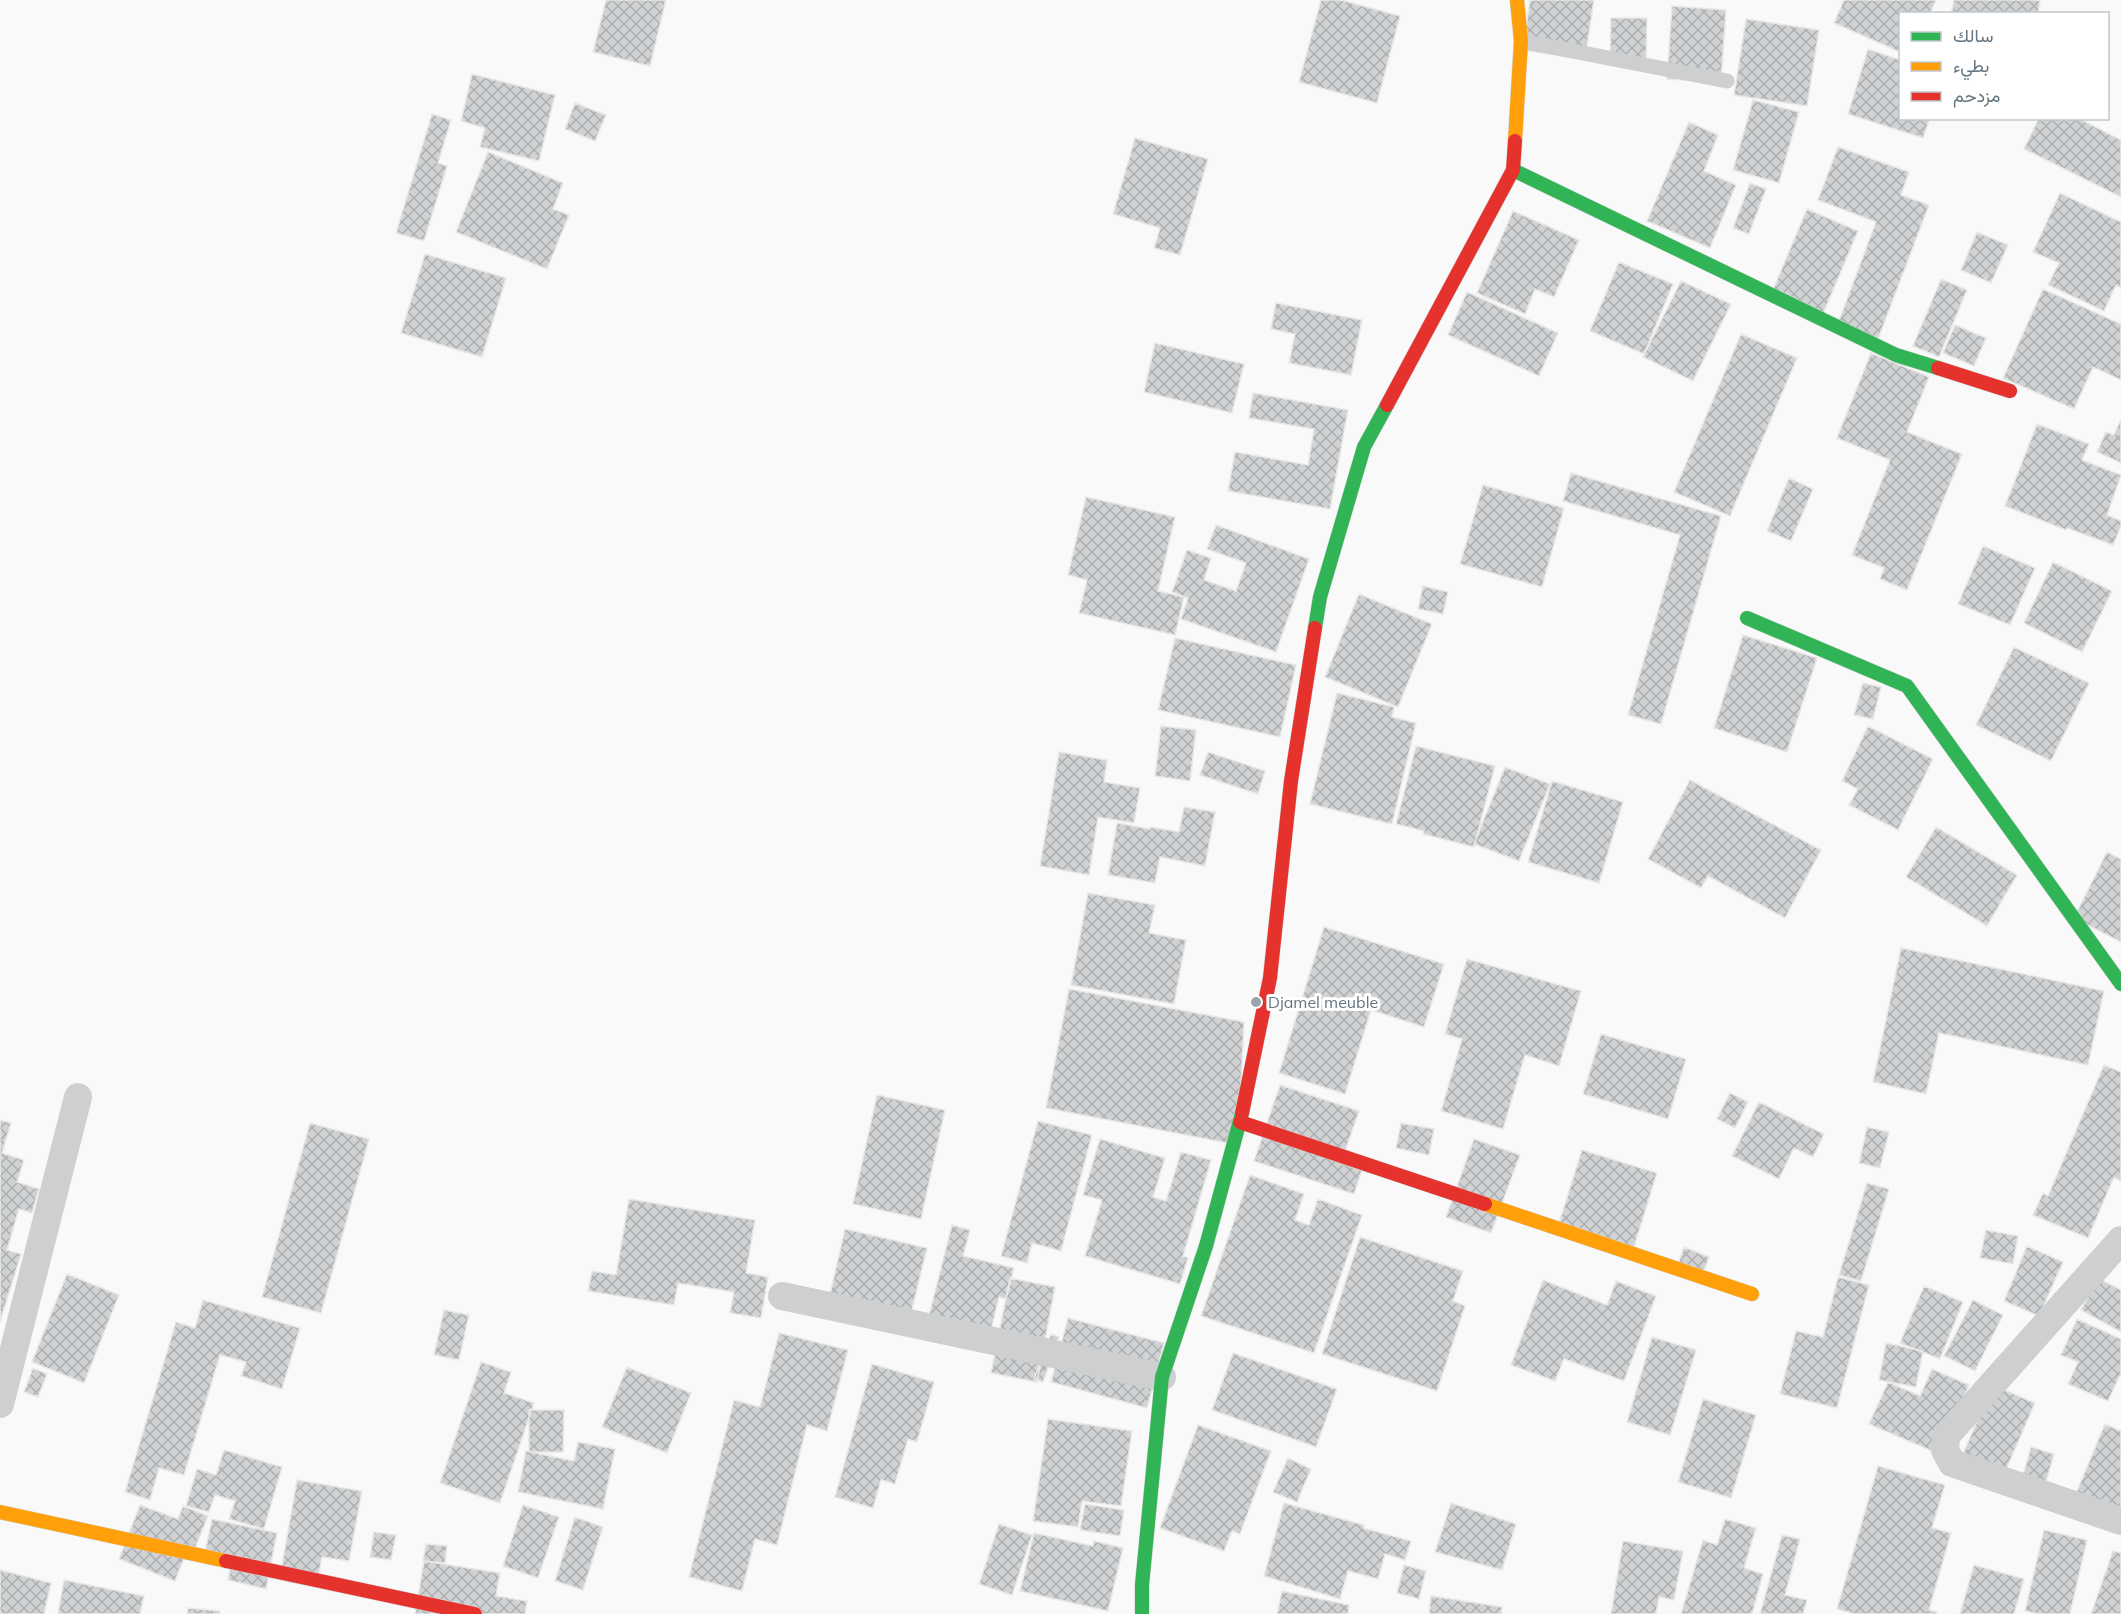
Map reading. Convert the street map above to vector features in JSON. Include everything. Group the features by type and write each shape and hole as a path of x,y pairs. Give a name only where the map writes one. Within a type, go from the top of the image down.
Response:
{"street":[{"path":"1142,1614 1142,1585 1162,1377 1206,1246 1239,1122 1270,978 1291,781 1320,597 1364,447 1513,170 1521,41 1517,0"},
{"path":"1513,170 1896,355 2010,391"},
{"path":"1747,618 1907,686 2121,984"},
{"path":"0,1404 78,1097"},
{"path":"1239,1122 1752,1294"},
{"path":"2121,1240 1946,1436 1945,1450 1952,1463 2121,1521"},
{"path":"782,1296 1162,1377"},
{"path":"0,1512 475,1614"}],"lane":[{"path":"1521,41 1727,81"}],"building":[{"path":"606,0 666,0 650,66 593,52"},
{"path":"1321,0 1341,0 1400,16 1377,103 1299,82"},
{"path":"1530,0 1594,0 1585,59 1523,50"},
{"path":"1844,0 1936,0 1931,12 1899,12 1899,52 1834,23"},
{"path":"1954,0 2040,1 2038,12 1951,12"},
{"path":"1672,6 1726,10 1721,82 1667,79"},
{"path":"1611,18 1647,18 1646,63 1610,62"},
{"path":"1746,19 1819,30 1807,106 1734,95"},
{"path":"1868,49 1899,60 1899,120 1929,120 1923,138 1848,114"},
{"path":"472,74 555,95 539,161 480,147 485,128 461,121"},
{"path":"1753,100 1799,112 1779,183 1733,170"},
{"path":"575,103 606,115 595,141 565,129"},
{"path":"432,114 451,120 438,163 447,166 424,241 396,233"},
{"path":"2038,120 2082,120 2121,140 2121,197 2024,149"},
{"path":"1689,122 1718,135 1704,171 1736,185 1710,248 1647,221"},
{"path":"1135,138 1208,159 1180,255 1154,248 1160,228 1113,214"},
{"path":"1838,147 1909,172 1901,195 1929,205 1877,342 1837,326 1876,222 1818,200"},
{"path":"488,152 563,183 553,209 569,215 547,269 456,232"},
{"path":"1750,183 1766,189 1749,234 1733,228"},
{"path":"2060,193 2121,222 2121,288 2116,285 2104,311 2048,285 2059,263 2033,252"},
{"path":"1807,209 1858,231 1823,314 1772,292"},
{"path":"1513,211 1579,240 1554,297 1535,289 1525,314 1477,293"},
{"path":"1977,232 2008,245 1991,283 1961,270"},
{"path":"425,254 506,278 482,357 401,333"},
{"path":"1619,262 1673,284 1644,354 1590,331"},
{"path":"1941,279 1967,290 1939,357 1913,346"},
{"path":"1681,281 1731,304 1693,381 1643,357"},
{"path":"2043,289 2121,324 2121,380 2093,367 2074,409 2003,378"},
{"path":"1467,292 1558,333 1539,376 1448,335"},
{"path":"1276,303 1362,320 1351,375 1289,363 1295,334 1271,329"},
{"path":"1955,325 1986,338 1974,366 1943,353"},
{"path":"1741,334 1797,358 1730,516 1674,492"},
{"path":"1155,343 1244,364 1232,413 1144,392"},
{"path":"1871,353 1929,377 1907,432 1962,454 1907,590 1880,579 1884,568 1852,555 1890,460 1837,438"},
{"path":"1253,393 1348,410 1330,509 1228,491 1235,452 1308,465 1314,429 1249,418"},
{"path":"2121,419 2121,463 2097,452 2106,432 2114,435"},
{"path":"2037,424 2089,444 2082,460 2121,475 2107,515 2121,521 2113,545 2067,528 2066,530 2005,506"},
{"path":"1571,473 1721,516 1661,724 1628,715 1680,535 1563,501"},
{"path":"1789,478 1813,489 1791,541 1767,531"},
{"path":"1483,485 1564,508 1542,587 1460,564"},
{"path":"1086,497 1175,517 1158,591 1184,597 1175,635 1079,613 1087,580 1068,575"},
{"path":"1216,525 1309,559 1276,652 1181,619 1188,598 1172,592 1187,550 1211,558 1204,580 1236,591 1246,563 1207,549"},
{"path":"1983,546 2035,568 2010,625 1958,604"},
{"path":"2053,562 2112,591 2082,652 2024,623"},
{"path":"1423,586 1448,592 1443,614 1418,609"},
{"path":"1359,594 1432,624 1398,707 1325,677"},
{"path":"1743,635 1817,658 1787,752 1714,728"},
{"path":"1175,638 1296,665 1280,737 1158,710"},
{"path":"2014,647 2089,683 2051,761 1976,725"},
{"path":"1863,683 1881,687 1873,719 1854,715"},
{"path":"1337,693 1394,707 1392,717 1416,723 1392,824 1310,804"},
{"path":"1161,726 1196,730 1190,781 1155,776"},
{"path":"1868,726 1933,759 1898,830 1849,805 1858,789 1842,781"},
{"path":"1416,746 1495,766 1474,847 1423,834 1424,831 1396,824"},
{"path":"1059,752 1107,760 1104,782 1140,788 1134,823 1098,817 1089,875 1040,866"},
{"path":"1208,752 1265,771 1258,794 1200,775"},
{"path":"1505,767 1550,784 1519,861 1474,844"},
{"path":"1690,780 1821,850 1785,918 1708,876 1701,888 1648,859"},
{"path":"1552,781 1623,802 1599,883 1528,862"},
{"path":"1184,807 1215,812 1205,866 1160,857 1155,883 1108,875 1117,823 1179,832"},
{"path":"1936,827 2017,875 1987,926 1906,877"},
{"path":"2107,852 2121,859 2121,942 2074,918"},
{"path":"1088,893 1155,905 1149,933 1186,940 1174,1004 1071,985"},
{"path":"1324,927 1444,964 1424,1027 1371,1010 1345,1094 1279,1073"},
{"path":"1901,948 2104,991 2088,1065 1939,1033 1926,1094 1873,1082"},
{"path":"1467,959 1581,991 1559,1066 1525,1055 1503,1129 1441,1111 1462,1039 1445,1034"},
{"path":"1069,989 1244,1022 1238,1145 1046,1108"},
{"path":"1601,1034 1686,1059 1668,1119 1583,1094"},
{"path":"2104,1065 2121,1072 2121,1181 2114,1177 2088,1238 2033,1215 2043,1193 2048,1196"},
{"path":"1280,1085 1359,1111 1341,1163 1362,1170 1354,1194 1254,1161"},
{"path":"1730,1093 1748,1102 1735,1128 1717,1119"},
{"path":"877,1095 945,1110 921,1219 853,1204"},
{"path":"1759,1102 1824,1134 1813,1157 1794,1148 1779,1179 1732,1156"},
{"path":"0,1120 11,1123 2,1153 24,1160 17,1182 39,1189 32,1213 19,1209 7,1250 21,1254 0,1322"},
{"path":"1038,1121 1092,1135 1061,1251 1032,1243 1027,1263 1001,1256"},
{"path":"310,1123 369,1139 321,1313 262,1297"},
{"path":"1401,1123 1434,1129 1429,1155 1396,1148"},
{"path":"1867,1127 1889,1132 1880,1168 1859,1163"},
{"path":"1100,1139 1165,1158 1153,1197 1166,1201 1181,1152 1211,1160 1183,1256 1188,1258 1180,1284 1085,1256 1102,1200 1083,1195"},
{"path":"1474,1139 1520,1155 1491,1233 1446,1217"},
{"path":"1582,1150 1657,1173 1633,1250 1558,1226"},
{"path":"1250,1175 1304,1194 1295,1220 1309,1225 1318,1199 1362,1215 1314,1353 1201,1316"},
{"path":"1867,1183 1889,1189 1861,1281 1839,1275"},
{"path":"629,1199 755,1220 746,1273 768,1277 761,1318 730,1313 734,1292 678,1283 674,1305 588,1291 592,1271 616,1275"},
{"path":"952,1225 970,1230 963,1256 1014,1268 1006,1299 999,1297 990,1334 928,1319"},
{"path":"845,1229 927,1248 908,1326 827,1307"},
{"path":"1986,1230 2018,1236 2013,1264 1980,1258"},
{"path":"1360,1237 1463,1271 1453,1301 1465,1306 1437,1391 1322,1354"},
{"path":"2027,1246 2063,1262 2039,1316 2004,1301"},
{"path":"1684,1247 1709,1257 1700,1282 1675,1272"},
{"path":"67,1274 119,1295 84,1383 32,1362"},
{"path":"1838,1277 1869,1285 1837,1408 1780,1394 1796,1331 1823,1337"},
{"path":"1010,1278 1055,1287 1037,1382 991,1373"},
{"path":"2098,1278 2121,1290 2121,1332 2081,1310"},
{"path":"1543,1280 1607,1305 1616,1281 1656,1296 1624,1381 1564,1359 1555,1381 1511,1365"},
{"path":"1924,1286 1963,1302 1940,1359 1900,1343"},
{"path":"203,1300 300,1328 282,1389 241,1376 246,1362 220,1355 184,1475 159,1468 150,1500 125,1492 176,1322 195,1328"},
{"path":"1973,1300 2003,1315 1975,1371 1944,1356"},
{"path":"444,1310 469,1315 459,1360 434,1355"},
{"path":"1068,1318 1164,1343 1147,1408 1051,1382"},
{"path":"2077,1319 2121,1339 2121,1373 2108,1401 2068,1384 2078,1362 2061,1355"},
{"path":"779,1333 848,1350 827,1431 807,1425 777,1545 755,1539 742,1591 689,1577 734,1400 760,1407"},
{"path":"1051,1334 1059,1337 1043,1382 1034,1379"},
{"path":"1652,1337 1696,1350 1670,1435 1627,1422"},
{"path":"1886,1343 1923,1351 1916,1387 1879,1380"},
{"path":"1233,1353 1337,1389 1316,1447 1212,1410"},
{"path":"481,1362 511,1372 504,1393 534,1403 500,1503 440,1483"},
{"path":"872,1364 934,1382 917,1442 908,1439 895,1484 881,1480 873,1508 835,1497"},
{"path":"627,1367 691,1393 667,1453 602,1427"},
{"path":"33,1368 47,1374 38,1397 24,1392"},
{"path":"1932,1369 1969,1385 1939,1454 1869,1424 1888,1382 1920,1396"},
{"path":"1993,1385 2035,1403 2004,1474 1962,1456"},
{"path":"1703,1399 1756,1415 1731,1498 1678,1482"},
{"path":"529,1410 564,1410 563,1452 529,1452"},
{"path":"1048,1419 1132,1431 1121,1506 1082,1501 1078,1527 1033,1521"},
{"path":"2105,1424 2121,1431 2121,1518 2074,1498"},
{"path":"1198,1425 1271,1451 1240,1534 1232,1531 1224,1551 1160,1528"},
{"path":"578,1442 615,1449 603,1509 518,1492 526,1451 574,1461"},
{"path":"2031,1447 2054,1454 2045,1486 2022,1479"},
{"path":"224,1450 282,1467 264,1529 229,1519 235,1501 215,1495 209,1512 186,1506 197,1469 216,1475"},
{"path":"1288,1458 1311,1469 1297,1502 1273,1492"},
{"path":"1878,1466 1945,1485 1932,1528 1951,1533 1929,1610 1937,1612 1936,1614 1855,1614 1837,1609"},
{"path":"297,1480 362,1491 349,1561 322,1557 318,1578 281,1571"},
{"path":"1284,1503 1364,1525 1363,1528 1411,1541 1405,1560 1385,1554 1378,1579 1348,1571 1340,1599 1264,1576"},
{"path":"1451,1503 1516,1524 1502,1570 1435,1552"},
{"path":"1085,1504 1124,1510 1120,1536 1080,1530"},
{"path":"140,1505 178,1519 183,1506 208,1516 195,1548 189,1546 175,1581 119,1559"},
{"path":"523,1505 559,1517 538,1578 503,1566"},
{"path":"575,1517 603,1527 583,1590 555,1581"},
{"path":"212,1519 277,1533 266,1589 228,1580 232,1558 205,1552"},
{"path":"1725,1519 1756,1528 1744,1568 1763,1574 1752,1614 1681,1614 1703,1540 1717,1545"},
{"path":"999,1524 1032,1535 1012,1595 979,1584"},
{"path":"2044,1530 2087,1540 2070,1614 2038,1614 2025,1611"},
{"path":"374,1532 396,1535 391,1560 370,1557"},
{"path":"1034,1533 1093,1546 1094,1541 1123,1548 1108,1611 1020,1591"},
{"path":"1782,1535 1800,1539 1785,1595 1807,1600 1803,1614 1760,1614"},
{"path":"1623,1541 1683,1551 1674,1600 1659,1597 1656,1614 1611,1614"},
{"path":"426,1544 447,1546 445,1563 423,1561"},
{"path":"2113,1551 2121,1553 2121,1614 2091,1614"},
{"path":"424,1561 500,1573 496,1596 527,1601 525,1614 415,1614"},
{"path":"1404,1565 1426,1571 1419,1599 1397,1593"},
{"path":"1974,1565 2024,1579 2014,1614 1960,1614"},
{"path":"0,1570 51,1583 44,1614 0,1614"},
{"path":"64,1580 144,1596 140,1614 58,1614"},
{"path":"1282,1591 1349,1605 1348,1614 1277,1614"},
{"path":"1431,1596 1502,1607 1501,1614 1429,1614"},
{"path":"188,1608 220,1611 219,1614 187,1614"}],"traffic: fast":[{"path":"1513,170 1896,355 1938,368"},
{"path":"1315,628 1320,597 1364,447 1387,405"},
{"path":"1747,618 1907,686 2121,984"},
{"path":"1142,1614 1142,1585 1162,1377 1206,1246 1242,1113"}],"traffic: slow":[{"path":"1515,141 1521,41 1517,0"},
{"path":"1485,1204 1752,1294"},
{"path":"0,1512 226,1561"}],"traffic: jam":[{"path":"1387,405 1513,170 1515,141"},
{"path":"1938,368 2010,391"},
{"path":"1242,1113 1270,978 1291,781 1315,628"},
{"path":"1240,1122 1485,1204"},
{"path":"226,1561 475,1614"}],"place":[{"name":"Djamel meuble","path":"1256,1002"}]}
